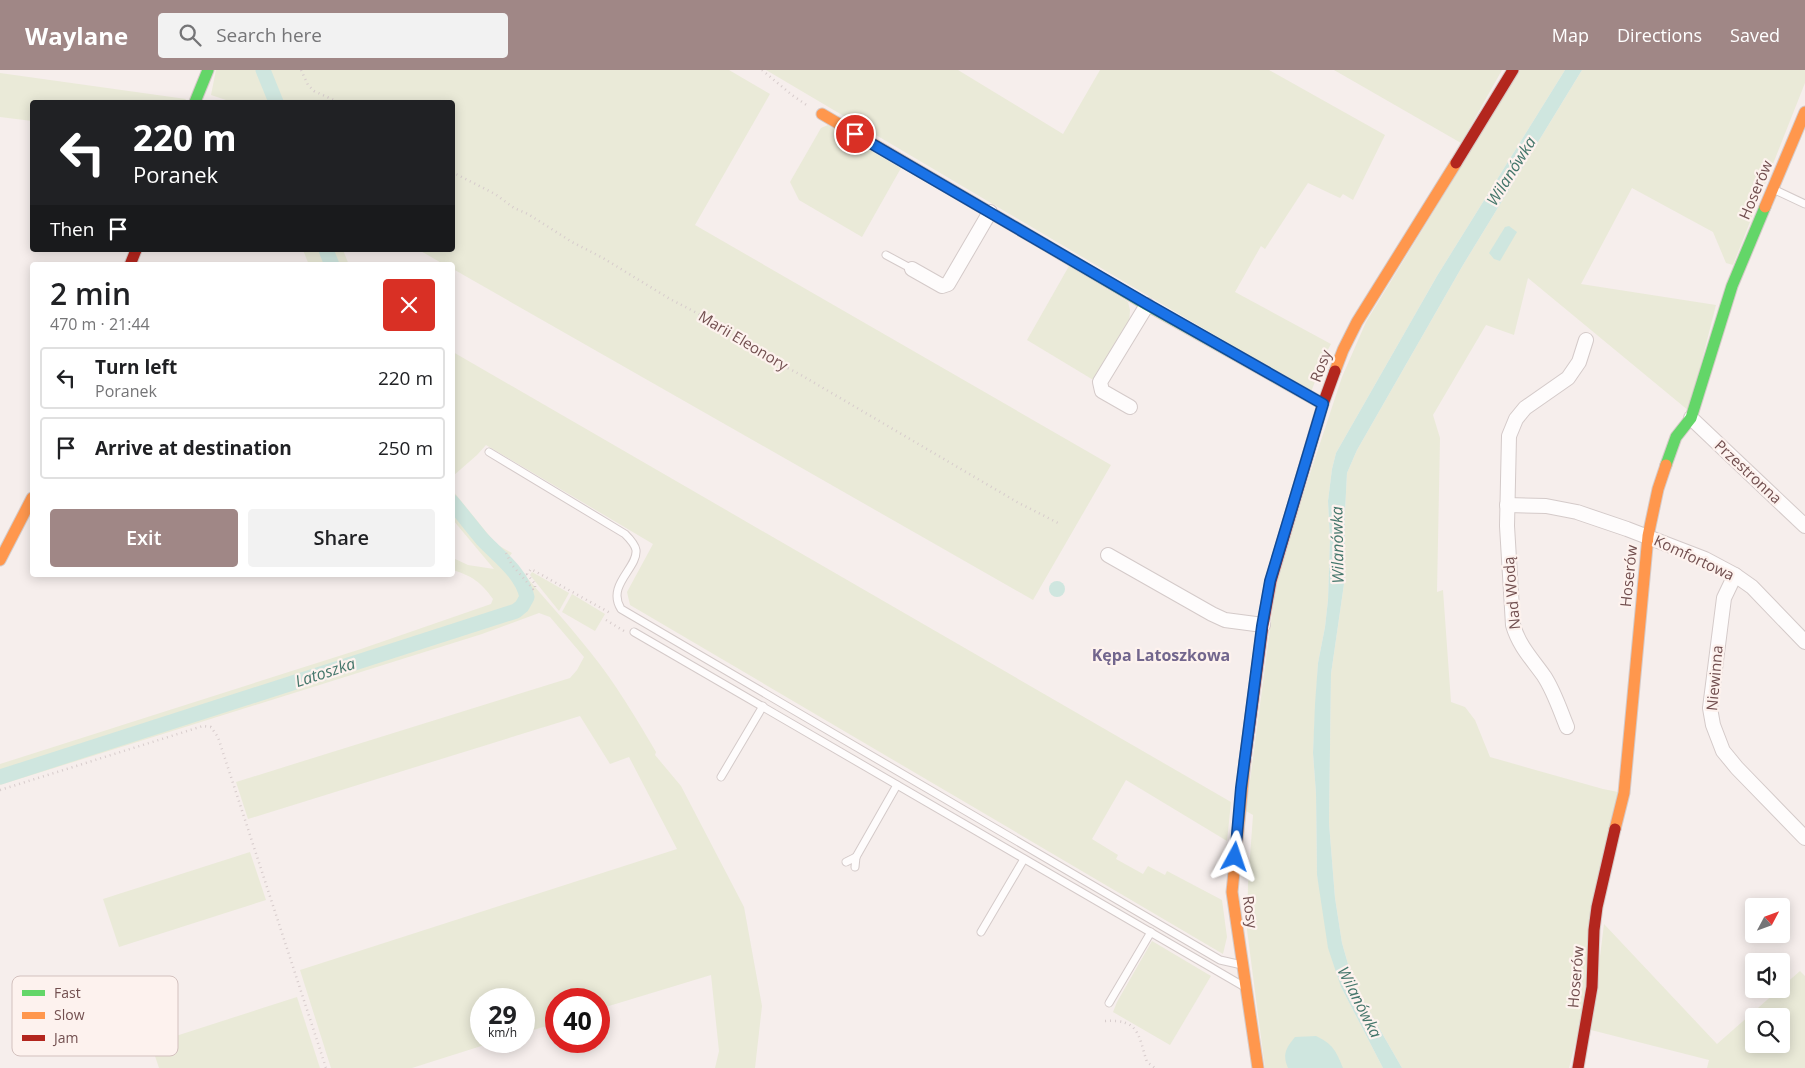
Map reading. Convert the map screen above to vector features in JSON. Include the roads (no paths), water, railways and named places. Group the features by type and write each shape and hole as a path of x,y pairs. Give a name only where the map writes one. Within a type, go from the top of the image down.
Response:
{"street":[{"path":"196,100 208,70"},
{"name":"Rosy","path":"1258,1068 1232,892 1241,788 1262,626 1270,581 1323,404 1343,350 1356,322 1513,70"},
{"name":"Hoserów","path":"1578,1068 1592,987 1594,930 1597,906 1624,792 1648,536 1658,489 1676,437 1691,418 1732,286 1805,112"},
{"path":"822,114 1147,304 1323,404"},
{"path":"912,269 942,286 948,284 990,212"},
{"path":"1130,407 1102,391 1100,382 1147,304"},
{"name":"Nad Wodą","path":"1567,727 1545,677 1522,647 1513,626 1507,505 1509,436 1513,425 1525,408 1568,378 1578,362 1586,340"},
{"name":"Przestronna","path":"1691,418 1805,526"},
{"path":"0,560 30,502"},
{"path":"1507,505 1546,506 1577,512 1648,536"},
{"name":"Komfortowa","path":"1648,536 1705,559 1752,587 1805,642"},
{"path":"1108,555 1225,620 1262,626"},
{"name":"Niewinna","path":"1735,576 1724,598 1710,708 1712,725 1723,751 1736,768 1805,838"}],"lane":[{"path":"1773,189 1805,204"},
{"path":"886,254 912,269"},
{"path":"489,452 625,534 632,541 636,550 634,558 617,594 617,602 621,609 1220,960 1242,965"},
{"path":"634,632 1246,987"},
{"path":"721,777 763,706"},
{"path":"855,867 856,857 897,785"},
{"path":"846,862 856,857"},
{"path":"981,932 1024,859"},
{"path":"1109,1003 1151,932"}],"water":[{"name":"Wilanówka","path":"1565,70 1582,70 1463,265 1357,450 1347,473 1345,577 1331,674 1329,823 1335,898 1342,943 1350,971 1363,1000 1402,1068 1383,1068 1341,987 1328,948 1317,875 1316,794 1313,753 1318,663 1328,600 1330,539 1328,501 1332,469 1336,453 1437,276"},
{"path":"1509,226 1517,232 1500,261 1494,259 1489,253 1505,227"},
{"path":"1057,581 1065,589 1057,597 1049,589"},
{"path":"1316,1036 1333,1049 1343,1068 1288,1068 1285,1055 1295,1037"}],"waterway":[{"name":"Latoszka","path":"263,70 275,100"},
{"name":"Latoszka","path":"327,252 331,262"},
{"name":"Latoszka","path":"0,777 516,611 522,606 527,597 520,580 509,565 482,539 455,506"}],"district":[{"name":"Kępa Latoszkowa","path":"1161,655"}]}
